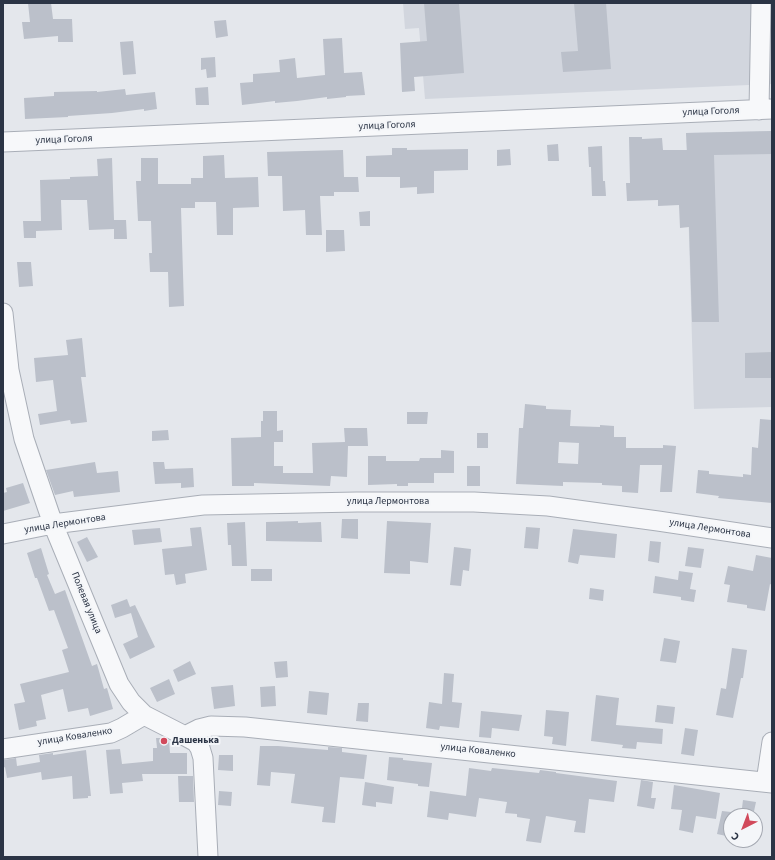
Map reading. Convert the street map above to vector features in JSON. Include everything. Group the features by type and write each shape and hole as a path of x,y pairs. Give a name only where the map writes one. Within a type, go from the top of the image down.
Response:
{"street":[{"path":"761,3 766,109"},
{"name":"улица Гоголя","path":"3,142 766,109"},
{"name":"Полевая улица","path":"3,313 9,370 24,438 53,524 119,684 131,702 144,715 196,742 200,748 203,758 208,857"},
{"name":"улица Лермонтова","path":"3,534 53,524 203,505 357,502 474,502 548,506 772,538"},
{"name":"улица Коваленко","path":"3,748 111,733 144,715"},
{"name":"улица Коваленко","path":"185,736 199,729 211,726 245,727 769,782"},
{"path":"769,782 772,742"}],"shaded area":[{"path":"403,3 772,3 772,84 425,99 419,28 405,29"},
{"path":"772,131 772,407 694,409 686,133"}],"building":[{"path":"28,3 51,3 53,19 72,19 73,42 58,42 58,36 24,39 22,22 30,22"},
{"path":"424,3 459,3 464,73 414,77 415,91 402,92 400,43 427,41"},
{"path":"574,3 606,3 611,69 563,72 561,52 578,51"},
{"path":"226,20 228,36 216,38 214,21"},
{"path":"342,38 344,73 362,72 365,95 327,99 327,97 275,103 275,101 242,105 240,83 253,82 253,74 280,72 279,60 295,58 297,78 325,75 323,39"},
{"path":"133,41 136,74 123,75 120,42"},
{"path":"215,57 216,77 207,78 206,69 201,70 201,58"},
{"path":"208,87 209,105 196,105 195,88"},
{"path":"125,89 126,95 155,92 157,109 68,117 25,119 24,98 54,96 54,92 97,92"},
{"path":"772,131 772,154 714,155 719,322 692,322 689,227 680,228 679,205 658,206 658,200 627,201 626,183 630,183 629,137 642,137 642,139 662,138 663,150 687,150 686,133"},
{"path":"558,144 559,161 548,161 547,145"},
{"path":"602,146 603,181 605,181 606,196 592,196 591,167 589,167 588,147"},
{"path":"392,148 407,148 407,150 468,149 468,170 434,171 434,193 417,194 417,187 400,188 400,177 366,177 366,156 392,155"},
{"path":"510,149 511,165 497,166 497,150"},
{"path":"343,150 344,177 358,177 359,192 334,192 334,196 320,196 322,235 306,235 305,210 283,211 282,176 268,176 267,152"},
{"path":"224,155 225,178 258,177 259,207 233,208 233,235 217,235 216,202 195,202 195,208 181,208 184,306 169,307 168,272 150,272 149,253 152,253 151,221 138,221 136,181 141,181 141,158 158,158 158,184 191,184 191,178 203,178 203,156"},
{"path":"112,158 114,220 126,220 127,239 114,239 114,229 89,230 87,200 61,200 62,230 36,231 36,238 24,238 23,221 41,221 40,180 98,176 97,159"},
{"path":"370,211 370,226 360,226 359,212"},
{"path":"326,230 344,230 345,251 326,252"},
{"path":"17,262 31,262 33,286 19,287"},
{"path":"82,338 86,377 81,377 87,422 71,424 70,420 40,425 38,414 57,411 53,380 36,382 34,358 68,355 66,340"},
{"path":"772,352 772,378 745,378 745,353"},
{"path":"525,404 546,406 546,409 571,410 570,426 614,426 614,437 626,437 626,448 663,448 663,445 676,446 672,492 660,492 662,465 640,465 638,493 622,492 622,486 602,485 602,483 563,482 563,486 516,484 519,428 523,428","holes":["559,442 579,443 578,464 558,463"]},
{"path":"263,411 277,411 277,431 283,430 283,442 274,442 274,466 283,466 283,473 313,473 312,443 345,442 344,428 367,428 368,446 348,446 347,477 331,476 330,486 254,483 254,486 232,486 231,438 261,437 261,421 263,421"},
{"path":"407,412 428,412 427,424 407,424"},
{"path":"760,419 772,420 772,503 718,498 719,496 696,493 698,470 709,471 709,474 743,477 743,474 751,475 752,447 758,448"},
{"path":"168,430 169,440 152,441 152,431"},
{"path":"477,433 488,433 488,448 477,448"},
{"path":"441,450 454,451 454,473 434,473 434,483 408,483 408,486 397,486 397,484 368,485 368,456 386,456 386,461 419,461 420,458 441,458"},
{"path":"95,462 97,473 118,471 120,492 74,497 73,491 55,495 46,470"},
{"path":"153,462 164,462 165,469 193,468 194,487 181,488 181,483 155,484"},
{"path":"467,466 480,466 480,486 467,486"},
{"path":"23,483 30,503 3,511 3,493 7,492 6,488"},
{"path":"342,519 358,519 358,539 341,538"},
{"path":"298,521 298,523 321,522 322,542 266,541 266,522"},
{"path":"387,521 431,523 428,563 410,561 410,574 384,573"},
{"path":"245,522 247,566 232,566 231,545 228,545 227,523"},
{"path":"201,527 207,570 185,574 186,583 176,585 174,574 165,575 162,549 192,546 190,528"},
{"path":"526,527 540,528 538,549 524,548"},
{"path":"160,528 162,542 134,545 132,530"},
{"path":"573,529 617,534 615,558 580,555 578,564 568,562"},
{"path":"87,537 98,557 87,562 77,542"},
{"path":"650,541 661,542 659,563 648,561"},
{"path":"454,547 471,549 469,571 463,570 461,586 450,585"},
{"path":"688,547 704,549 701,568 685,566"},
{"path":"41,548 49,574 47,575 55,594 65,590 92,666 97,664 104,689 107,688 113,709 90,716 88,708 68,712 63,689 41,695 46,719 36,721 37,726 19,730 14,704 25,702 20,684 69,672 62,650 68,648 54,610 49,611 37,578 35,578 27,553"},
{"path":"756,555 772,558 772,585 770,584 765,611 747,608 747,605 727,602 730,585 724,584 728,566 753,571"},
{"path":"251,569 272,569 272,581 251,581"},
{"path":"679,571 693,573 690,589 696,590 694,602 681,600 681,597 653,593 655,576 678,580"},
{"path":"590,588 604,590 603,601 589,599"},
{"path":"127,599 130,607 135,605 155,647 130,659 123,644 138,637 131,613 115,618 111,605"},
{"path":"664,638 680,641 676,663 660,661"},
{"path":"732,648 747,650 743,678 741,678 733,718 716,715 721,688 726,689"},
{"path":"190,661 196,674 178,682 173,670"},
{"path":"287,661 288,677 276,678 274,662"},
{"path":"444,673 454,674 452,702 462,703 459,728 440,726 439,730 426,728 429,702 442,704"},
{"path":"169,679 175,694 157,702 150,688"},
{"path":"233,685 235,706 214,709 211,687"},
{"path":"275,686 276,706 261,707 260,687"},
{"path":"309,691 329,693 327,715 307,713"},
{"path":"596,695 619,698 616,725 663,729 662,744 637,742 636,749 622,748 623,745 591,741"},
{"path":"358,703 369,703 368,722 356,721"},
{"path":"657,705 675,707 673,724 655,722"},
{"path":"546,710 569,712 566,746 552,744 553,737 544,736"},
{"path":"481,711 522,715 519,731 492,728 491,738 479,737"},
{"path":"685,728 698,730 694,756 681,754"},
{"path":"156,738 164,738 169,740 170,753 187,753 187,774 142,774 143,781 122,783 123,793 110,794 106,750 120,749 122,764 153,761 153,748 157,748"},
{"path":"260,746 328,750 328,747 342,748 342,752 367,755 364,779 340,777 335,823 322,822 324,807 291,803 295,774 271,772 270,786 257,785"},
{"path":"86,750 91,796 88,796 88,798 73,799 72,776 42,780 41,772 7,778 5,767 3,768 3,760 16,758 17,766 40,762 39,755 53,753 53,755"},
{"path":"219,755 233,755 233,771 218,770"},
{"path":"389,757 432,763 429,787 387,780"},
{"path":"469,768 491,771 492,768 539,773 540,770 617,781 614,802 589,799 585,833 574,832 576,821 546,816 541,843 526,841 530,819 517,817 517,814 505,813 507,802 479,798 476,817 449,813 448,820 427,817 430,791 466,796"},
{"path":"178,776 193,776 194,802 179,802"},
{"path":"641,780 653,782 651,798 656,798 654,809 637,806"},
{"path":"365,782 394,787 392,804 376,802 376,807 362,805"},
{"path":"674,785 720,793 716,819 696,816 693,833 679,830 682,810 671,809"},
{"path":"219,791 232,792 231,806 218,805"},
{"path":"743,800 756,802 755,808 742,808"},
{"path":"722,811 723,811 723,835 717,834"}],"place":[{"name":"Дашенька","path":"164,741"}]}
